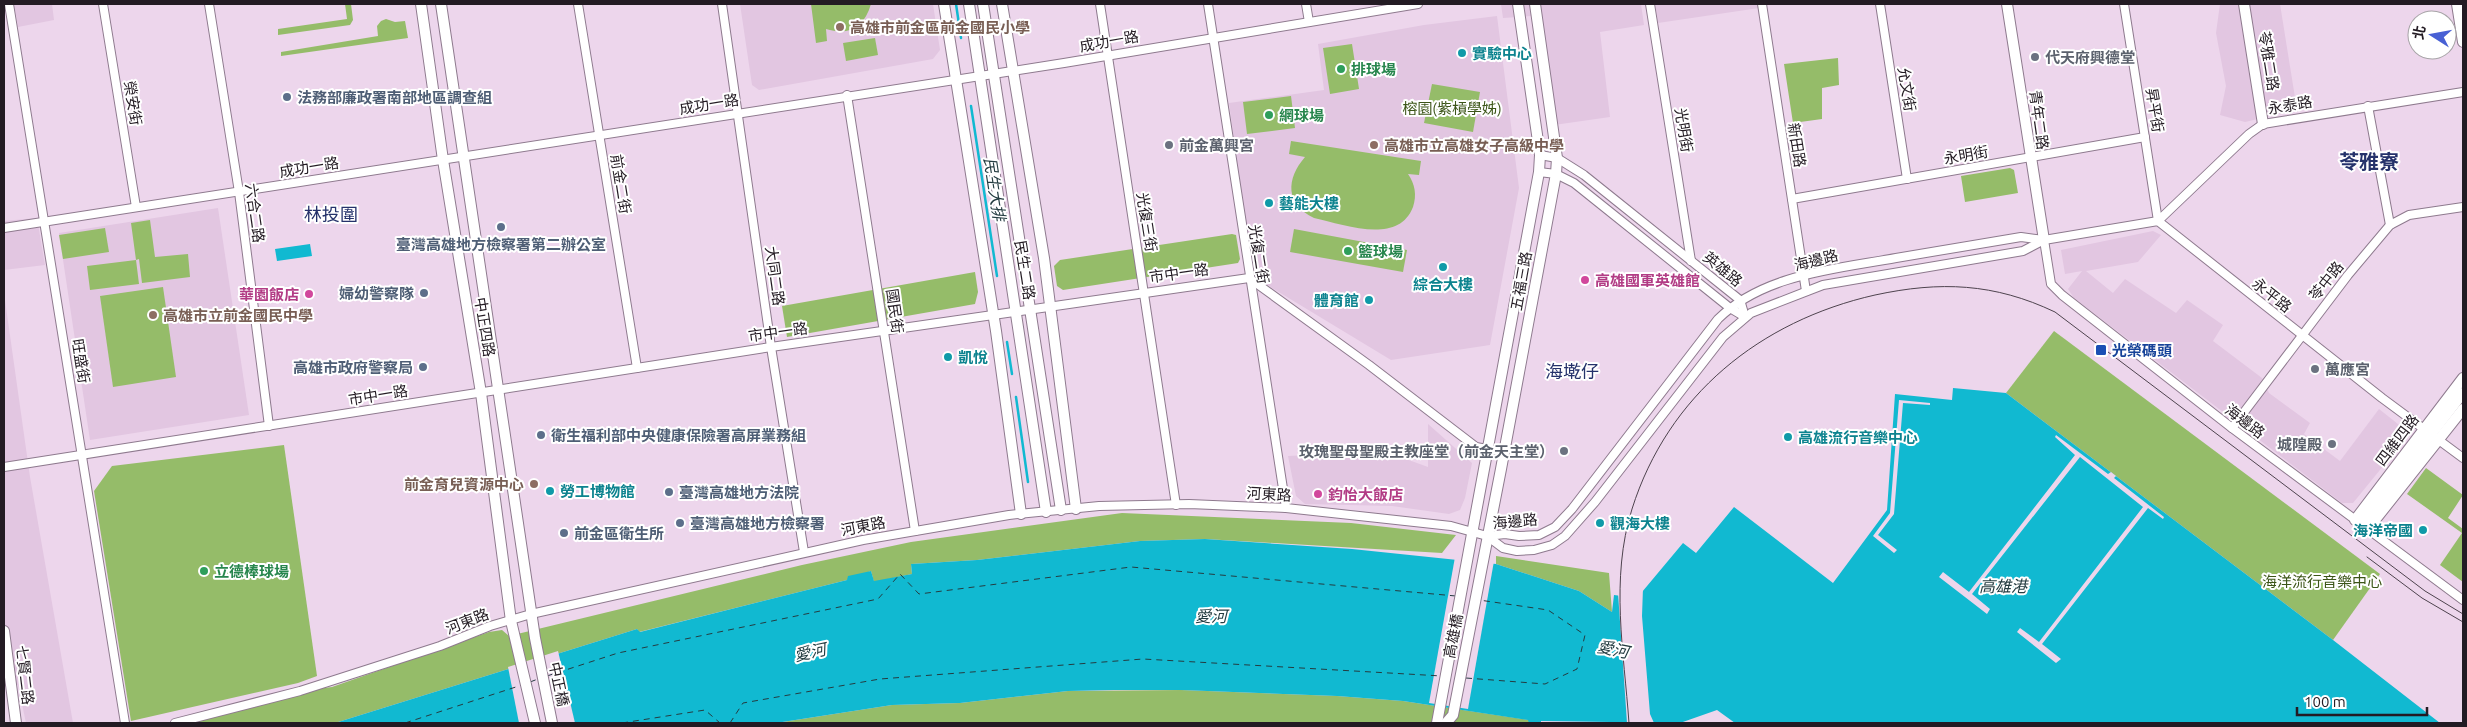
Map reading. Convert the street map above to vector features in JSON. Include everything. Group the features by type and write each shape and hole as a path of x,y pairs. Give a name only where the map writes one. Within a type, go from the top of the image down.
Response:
{"street":[{"name":"旺盛街","path":"9,4 125,723"},
{"name":"榮安街","path":"103,4 136,207"},
{"name":"六合二路","path":"209,4 238,192 269,426"},
{"name":"中正四路","path":"421,4 443,160 481,393 511,621 535,723"},
{"name":"中正四路","path":"441,4 465,156 536,650"},
{"name":"前金二街","path":"578,4 637,368"},
{"name":"大同二路","path":"722,4 804,552"},
{"path":"944,4 993,314 1021,514"},
{"name":"民生二路","path":"969,4 1046,512"},
{"name":"民生二路","path":"983,4 1061,510"},
{"path":"1002,4 1050,305 1076,509"},
{"name":"光復三街","path":"1100,4 1176,505"},
{"name":"光復二街","path":"1208,4 1286,508"},
{"path":"1306,4 1309,22"},
{"name":"成功一路","path":"4,228 1013,70 1418,4"},
{"name":"五福三路","path":"1467,560 1539,172 1540,155 1518,4"},
{"name":"五福三路","path":"1482,562 1558,158 1535,4"},
{"name":"光明街","path":"1650,4 1691,261"},
{"name":"新田路","path":"1762,4 1806,291"},
{"name":"允文街","path":"1880,4 1907,179"},
{"name":"青年二路","path":"2007,4 2044,240"},
{"name":"昇平街","path":"2124,4 2158,221"},
{"name":"苓雅二路","path":"2244,4 2263,124"},
{"path":"2458,4 2463,42"},
{"name":"永泰路","path":"2158,221 2248,134 2263,124 2463,92"},
{"name":"國民街","path":"847,95 915,530"},
{"path":"2368,106 2390,224"},
{"name":"永明街","path":"1792,199 2145,138"},
{"name":"英雄路","path":"1540,155 1558,158 1584,174 1740,300 1745,317"},
{"name":"英雄路","path":"1539,172 1556,174 1574,183 1730,308 1745,317"},
{"name":"苓中路","path":"2232,428 2302,335 2390,224 2409,215 2463,207"},
{"path":"2044,240 2158,221"},
{"name":"永平路","path":"2158,221 2302,335 2463,458"},
{"name":"海邊路","path":"1487,536 1539,535 1555,527 1632,432 1718,319 1740,300 1756,292 1820,271 2021,237 2044,240"},
{"name":"海邊路","path":"1487,536 1503,548 1534,550 1552,545 1565,536 1595,502 1723,336 1745,317 1764,307 1823,285 1888,272 2023,252 2044,240"},
{"name":"海邊路","path":"2044,240 2051,284 2232,428 2463,600"},
{"path":"1249,278 1369,365 1476,447 1504,452"},
{"name":"市中一路","path":"4,468 772,347 1050,305 1249,278"},
{"name":"四維四路","path":"2361,525 2431,435 2463,378"},
{"name":"四維四路","path":"2361,525 2463,393"},
{"name":"四維四路","path":"2431,435 2463,409"},
{"name":"河東路","path":"175,723 300,691 440,646 496,624 531,614 804,552 915,530 1021,514 1076,509 1176,505 1286,508 1451,526 1487,536"},
{"name":"高雄橋","path":"1437,723 1467,560"},
{"name":"高雄橋","path":"1449,719 1482,562"},
{"name":"七賢二路","path":"4,631 8,690 16,723"},
{"name":"中正橋","path":"536,650 552,723"}],"shaded area":[{"path":"14,4 52,4 54,20 18,27"},
{"name":"高雄市前金區前金國民小學","path":"740,4 933,4 940,50 933,59 759,90 752,85"},
{"path":"1501,4 1641,4 1644,25 1600,32 1610,117 1547,126 1532,16 1503,18"},
{"path":"1655,4 1758,4 1759,8 1658,23"},
{"path":"2220,4 2280,4 2297,110 2245,122 2220,115 2226,86 2216,33"},
{"name":"高雄市立高雄女子高級中學","path":"1497,16 1519,188 1490,345 1391,360 1264,283 1248,241 1229,103 1324,90 1318,44 1424,25"},
{"name":"高雄市立前金國民中學","path":"218,208 249,415 90,440 59,233"},
{"path":"37,218 45,265 4,270 4,221"},
{"path":"2153,231 2161,235 2138,262 2086,271 2113,293 2125,279 2176,313 2187,300 2223,325 2213,341 2262,378 2269,393 2310,423 2304,434 2340,461 2379,409 2403,428 2406,438 2353,503 2342,503 2074,298 2068,289 2082,271 2065,274 2061,250"},
{"path":"4,293 30,477 73,723 26,723 18,685 4,687"},
{"path":"1428,424 1472,463 1465,498 1460,510 1449,514 1392,506 1305,504 1296,496 1288,456 1384,451 1428,467"}],"green space":[{"path":"345,4 351,4 353,20 350,25 278,35 278,29 347,19"},
{"path":"811,4 871,4 864,19 855,28 842,31 826,29 827,41 816,43"},
{"path":"386,19 395,22 405,21 408,38 281,56 281,52 378,36 377,26"},
{"path":"875,38 878,55 846,61 843,43"},
{"name":"排球場","path":"1352,44 1359,89 1330,94 1323,48"},
{"path":"1838,58 1839,85 1822,88 1822,119 1793,123 1784,64"},
{"name":"榕園(紫槓學姊)","path":"1432,84 1480,92 1473,132 1424,123"},
{"name":"網球場","path":"1291,96 1295,128 1247,134 1243,102"},
{"path":"1291,141 1421,161 1419,175 1408,174 1415,190 1415,198 1413,207 1406,219 1395,226 1383,229 1369,229 1314,218 1305,212 1298,206 1291,190 1294,174 1305,157 1289,154"},
{"path":"2010,168 2014,170 2018,193 1965,202 1961,176"},
{"path":"150,220 155,257 188,254 190,277 142,283 139,259 136,260 131,223"},
{"path":"105,228 109,252 63,259 59,235"},
{"name":"籃球場","path":"1294,229 1407,250 1403,272 1290,252"},
{"path":"1232,234 1236,235 1240,259 1238,263 1063,290 1057,286 1054,266 1060,260"},
{"path":"136,260 139,284 90,290 87,266"},
{"path":"975,272 978,292 975,304 787,337 782,306"},
{"path":"163,287 176,377 113,387 100,296"},
{"name":"海洋流行音樂中心","path":"2054,331 2380,574 2333,640 2006,393"},
{"name":"立德棒球場","path":"284,445 317,676 298,683 131,721 94,491 112,466"},
{"path":"2426,468 2463,495 2448,518 2463,529 2463,582 2440,565 2462,533 2407,494"},
{"path":"1122,513 1351,523 1456,535 1442,553 1205,539 1140,541 977,560 911,564 912,574 874,582 871,571 847,580 639,632 637,629 335,723 175,723 300,691 332,687 489,632 502,630 509,636 802,565 911,542"},
{"path":"1496,556 1609,573 1612,612 1579,591 1496,564"},
{"path":"1181,690 1337,696 1403,701 1529,720 1529,723 776,723 892,705 960,703 1068,691"}],"water":[{"path":"310,244 312,256 277,261 275,249"},
{"path":"1953,388 2006,393 2440,723 1735,723 1717,710 1680,723 1541,721 1541,723 1529,723 1528,720 1403,701 1337,696 1181,690 1114,690 1068,691 960,703 892,705 776,723 335,723 637,629 640,632 847,580 848,576 871,571 874,581 912,574 911,564 977,560 1140,541 1205,539 1352,549 1496,564 1579,591 1612,612 1614,595 1637,598 1683,543 1696,553 1734,507 1833,583 1887,510 1895,394 1952,400"}],"pier":[{"path":"1899,400 1930,403 1930,405 1903,403 1894,514 1878,535 1897,550 1894,553 1873,536 1890,513"},
{"path":"2056,435 2108,474 2111,472 2116,476 2114,478 2164,517 2163,519 2148,508 2042,644 2061,659 2056,663 2017,632 2020,628 2039,642 2143,507 2080,457 1972,594 1990,609 1987,614 1939,577 1943,572 1969,592 2075,455 2055,437"},
{"path":"1455,557 1494,561 1468,709 1429,703"},
{"path":"1643,588 1642,616 1650,714 1654,723 1627,723 1618,593 1636,595"},
{"path":"558,651 575,723 519,723 508,667"}],"waterway":[{"name":"民生大排","path":"956,4 961,38"},
{"name":"民生大排","path":"971,106 997,276"},
{"name":"民生大排","path":"1007,342 1012,374"},
{"name":"民生大排","path":"1016,397 1028,482"}],"ferry route":[{"path":"547,676 618,653 878,599 900,574 919,594 1131,567 1456,596"},
{"path":"1466,678 1545,684 1577,669 1585,635 1548,610 1479,600"},
{"path":"730,723 743,703 880,679 1143,659 1442,676"},
{"path":"530,682 538,679"},
{"path":"405,723 522,685"},
{"path":"622,723 705,710 720,723"}],"tram line":[{"path":"1629,723 1620,616 1620,589 1625,535 1632,509 1648,468 1669,431 1694,398 1724,369 1757,344 1794,323 1833,307 1875,295 1899,291 1922,288 1966,287 2010,295 2055,312 2425,591 2463,614"},
{"path":"2367,557 2422,598 2463,622"}],"place":[{"name":"高雄市前金區前金國民小學","path":"840,27"},
{"name":"實驗中心","path":"1462,53"},
{"name":"代天府興德堂","path":"2035,57"},
{"name":"排球場","path":"1341,69"},
{"name":"法務部廉政署南部地區調查組","path":"287,97"},
{"name":"網球場","path":"1269,115"},
{"name":"前金萬興宮","path":"1169,145"},
{"name":"高雄市立高雄女子高級中學","path":"1374,145"},
{"name":"藝能大樓","path":"1269,203"},
{"name":"臺灣高雄地方檢察署第二辦公室","path":"501,227"},
{"name":"籃球場","path":"1348,251"},
{"name":"綜合大樓","path":"1443,267"},
{"name":"高雄國軍英雄館","path":"1585,280"},
{"name":"婦幼警察隊","path":"424,293"},
{"name":"華園飯店","path":"309,294"},
{"name":"體育館","path":"1369,300"},
{"name":"高雄市立前金國民中學","path":"153,315"},
{"name":"光榮碼頭","path":"2101,350"},
{"name":"凱悅","path":"948,357"},
{"name":"高雄市政府警察局","path":"423,367"},
{"name":"萬應宮","path":"2315,369"},
{"name":"衛生福利部中央健康保險署高屏業務組","path":"541,435"},
{"name":"高雄流行音樂中心","path":"1788,437"},
{"name":"城隍殿","path":"2332,444"},
{"name":"玫瑰聖母聖殿主教座堂（前金天主堂）","path":"1564,451"},
{"name":"前金育兒資源中心","path":"534,484"},
{"name":"勞工博物館","path":"550,491"},
{"name":"臺灣高雄地方法院","path":"669,492"},
{"name":"鈞怡大飯店","path":"1318,494"},
{"name":"臺灣高雄地方檢察署","path":"680,523"},
{"name":"觀海大樓","path":"1600,523"},
{"name":"海洋帝國","path":"2423,530"},
{"name":"前金區衛生所","path":"564,533"},
{"name":"立德棒球場","path":"204,571"}],"district":[{"name":"苓雅寮","path":"2369,161"},
{"name":"林投圍","path":"331,214"},
{"name":"海墘仔","path":"1572,371"}],"water label":[{"name":"高雄港","path":"2003,586"},
{"name":"愛河","path":"1211,616"},
{"name":"愛河","path":"1613,649"},
{"name":"愛河","path":"810,652"}]}
